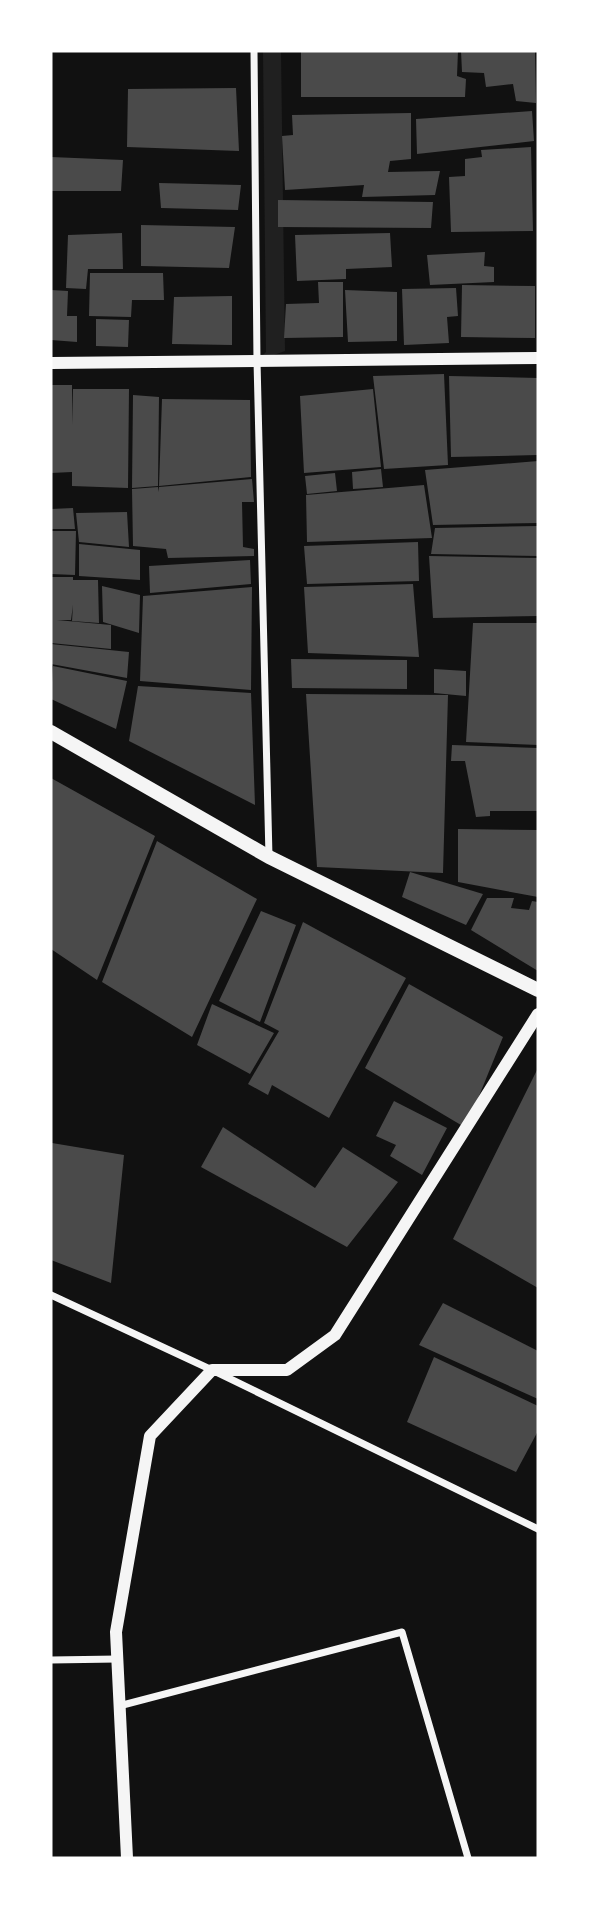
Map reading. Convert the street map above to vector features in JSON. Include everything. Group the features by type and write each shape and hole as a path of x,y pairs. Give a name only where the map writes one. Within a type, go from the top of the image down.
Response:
{"main road":[{"path":"51,732 269,857 538,990"}],"street":[{"path":"254,51 257,361 269,857"},
{"path":"51,363 538,358"},
{"path":"127,1858 116,1632 150,1436 212,1370 287,1370 335,1335 538,1014"},
{"path":"51,1295 212,1370 538,1529"},
{"path":"119,1706 402,1632 468,1858"},
{"path":"51,1660 117,1660"}],"shaded area":[{"path":"263,51 281,51 285,351 257,361 266,352"}],"building":[{"path":"301,51 458,51 457,76 466,79 465,97 301,97"},
{"path":"461,51 535,51 536,103 516,101 513,84 486,87 484,73 462,72"},
{"path":"236,88 239,151 127,147 128,89"},
{"path":"532,111 534,141 417,154 416,119"},
{"path":"411,113 411,159 390,161 388,172 440,171 435,195 362,197 364,185 285,190 282,136 293,135 292,115"},
{"path":"531,147 533,231 451,232 449,177 465,176 465,159 482,157 481,150"},
{"path":"51,157 123,160 121,191 51,191"},
{"path":"159,183 241,185 238,210 161,208"},
{"path":"278,200 433,202 431,228 278,227"},
{"path":"141,225 235,227 229,268 141,266"},
{"path":"122,233 123,269 88,269 86,289 66,288 68,235"},
{"path":"390,233 392,267 346,269 346,279 297,281 295,235"},
{"path":"485,252 484,266 494,267 494,282 430,285 427,255"},
{"path":"90,273 163,273 164,300 132,300 131,317 89,316"},
{"path":"318,282 343,282 343,337 284,338 286,304 319,303"},
{"path":"462,285 535,286 535,338 461,337"},
{"path":"456,288 458,316 447,317 449,343 404,345 402,289"},
{"path":"51,290 68,291 67,316 77,316 77,342 51,340"},
{"path":"345,290 397,292 397,341 348,342"},
{"path":"232,296 232,345 172,344 174,297"},
{"path":"96,319 129,320 128,347 96,346"},
{"path":"444,374 448,465 384,469 373,376"},
{"path":"449,376 538,378 537,455 451,457"},
{"path":"51,385 72,385 72,425 73,389 129,389 128,488 72,486 72,472 51,473"},
{"path":"373,389 381,467 304,473 300,396"},
{"path":"133,395 159,397 158,486 132,488"},
{"path":"162,399 250,400 251,477 159,486"},
{"path":"538,461 538,523 433,525 425,470"},
{"path":"381,469 383,487 353,489 352,472"},
{"path":"335,473 337,491 307,494 305,476"},
{"path":"252,479 254,502 242,502 243,547 254,549 254,556 168,558 166,549 133,546 132,489 158,487 159,492 159,487"},
{"path":"424,485 432,538 307,542 306,495"},
{"path":"73,508 75,529 51,529 51,509"},
{"path":"127,512 129,547 79,542 76,513"},
{"path":"538,526 538,556 431,554 435,528"},
{"path":"51,531 76,531 75,575 51,574"},
{"path":"418,542 419,581 307,584 304,546"},
{"path":"79,544 140,550 140,580 79,576"},
{"path":"429,556 538,558 538,616 433,618"},
{"path":"250,560 251,584 150,593 149,566"},
{"path":"51,577 98,580 99,623 72,621 73,605 71,620 57,620 111,625 111,649 51,643"},
{"path":"413,584 419,657 308,653 304,587"},
{"path":"102,586 140,595 139,633 103,622"},
{"path":"252,587 251,690 140,681 143,596"},
{"path":"473,623 538,623 538,745 466,742"},
{"path":"51,644 129,652 127,678 51,664"},
{"path":"291,659 407,660 407,689 292,688"},
{"path":"53,666 127,681 116,729 51,699"},
{"path":"434,669 466,671 466,696 434,693"},
{"path":"138,686 251,693 255,805 129,741"},
{"path":"306,694 448,695 443,873 317,867"},
{"path":"452,745 538,748 538,811 490,811 490,816 476,817 465,761 451,761"},
{"path":"51,778 155,836 97,980 51,949"},
{"path":"458,829 538,830 538,897 458,882"},
{"path":"157,841 257,899 192,1037 102,982"},
{"path":"410,872 483,894 466,925 402,897"},
{"path":"487,898 514,898 511,908 529,910 532,901 538,902 538,971 471,930"},
{"path":"261,911 296,925 260,1022 219,1001"},
{"path":"303,922 406,978 329,1118 272,1085 268,1095 248,1084 279,1031 264,1023"},
{"path":"409,984 503,1037 466,1128 365,1068"},
{"path":"212,1004 274,1033 250,1074 197,1045"},
{"path":"538,1068 538,1288 453,1239"},
{"path":"394,1101 447,1128 422,1175 390,1156 396,1145 376,1136"},
{"path":"223,1127 315,1188 343,1147 398,1182 347,1247 201,1167"},
{"path":"52,1143 124,1155 111,1283 51,1260"},
{"path":"443,1303 538,1351 538,1399 419,1345"},
{"path":"434,1357 538,1406 538,1431 516,1472 407,1422"}]}
